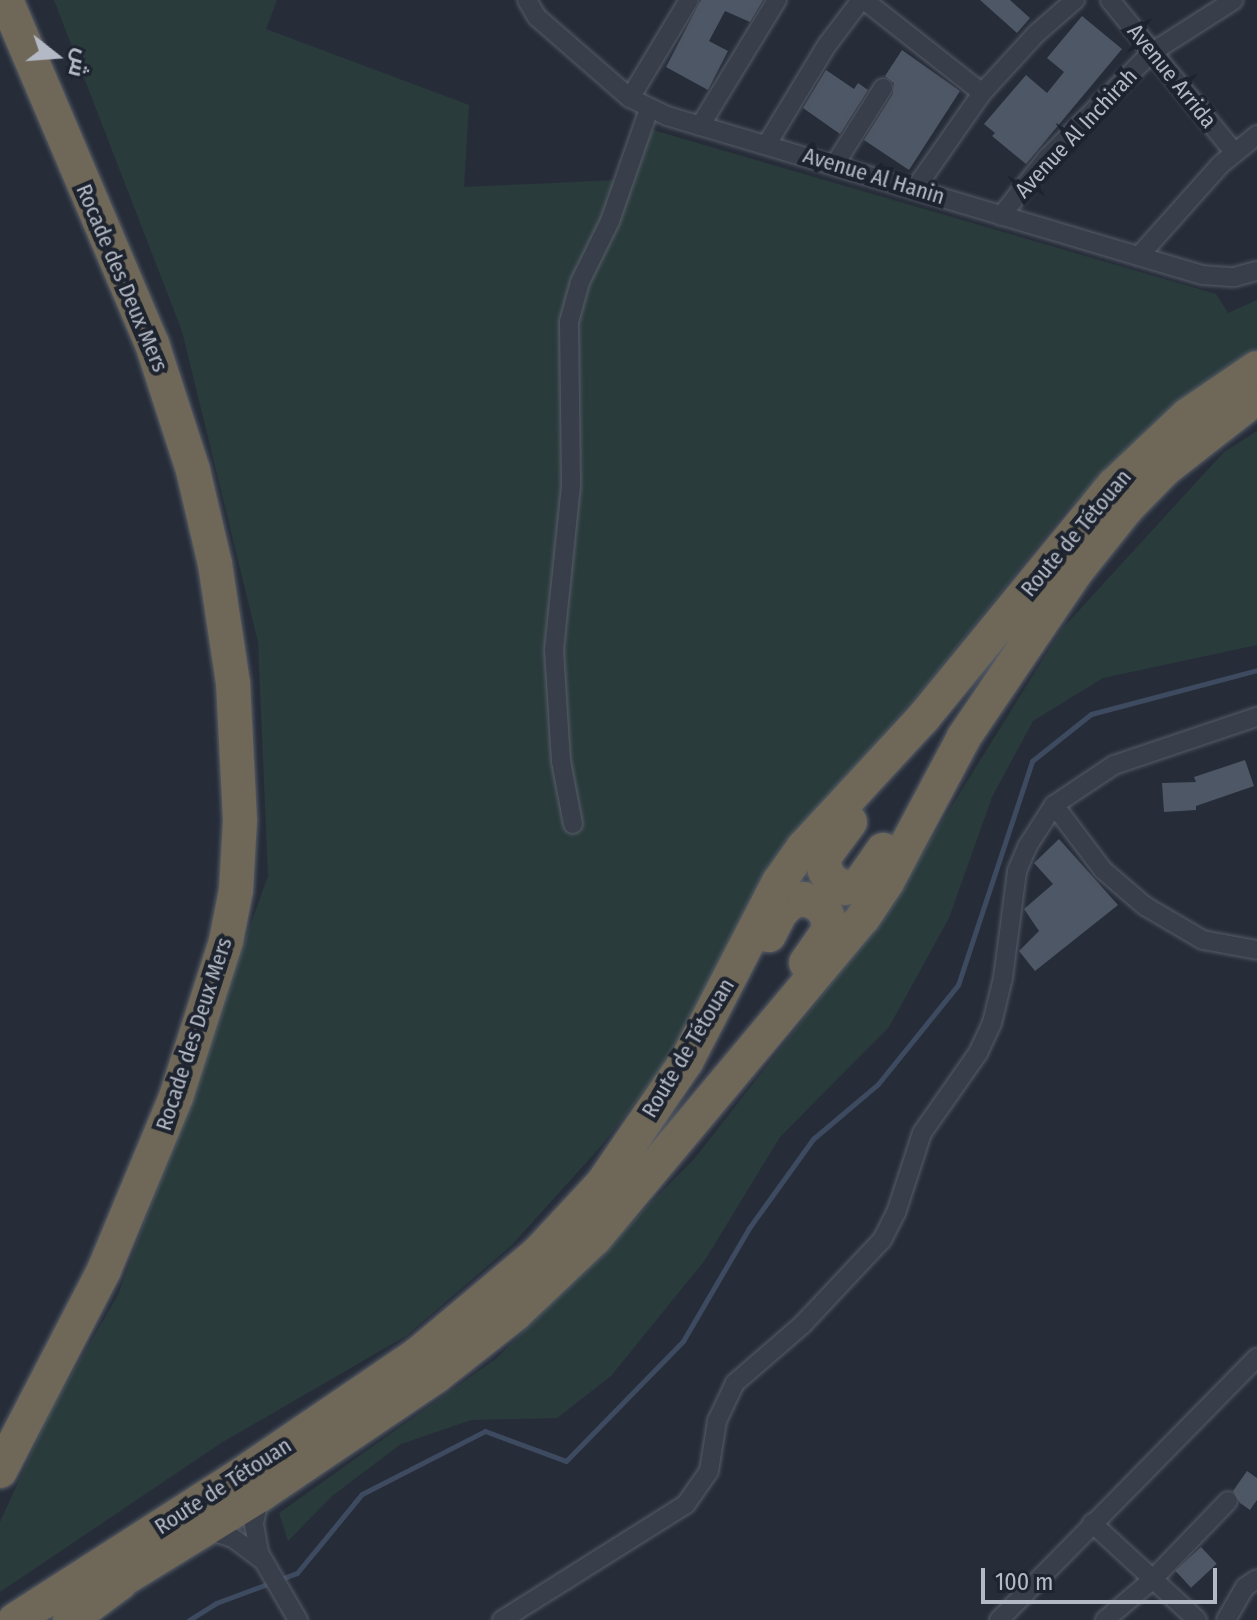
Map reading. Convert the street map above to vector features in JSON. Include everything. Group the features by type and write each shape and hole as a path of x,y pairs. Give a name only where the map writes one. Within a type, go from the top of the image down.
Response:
{"highway":[{"name":"Rocade des Deux Mers","path":"0,1471 63,1352 138,1191 197,1039 226,941 236,890 240,820 233,683 215,564 193,470 152,344 6,0"},
{"name":"Route de Tétouan","path":"58,1620 260,1495 475,1348 557,1276 615,1193 790,864 923,718 1114,485 1188,415 1257,368"},
{"name":"Route de Tétouan","path":"15,1620 417,1355 615,1193 863,918 887,882 964,737 1075,573 1126,509 1165,469 1257,397"},
{"path":"1067,540 964,685 829,845 823,864 833,882 851,888 865,880 973,697 1009,648 1075,573"},
{"name":"Rocade des Deux Mers","path":"0,1429 50,1339 128,1166 179,1030 207,938 219,850 215,564"},
{"path":"797,899 818,904 829,922 821,947 709,1085 615,1193 731,1009 780,913 797,899"},
{"path":"70,1620 136,1571"},
{"path":"0,1615 71,1585"}],"street":[{"name":"Avenue Al Hanin","path":"527,0 537,17 630,98 649,109 1214,277 1234,277 1257,271"},
{"path":"630,98 689,0"},
{"path":"700,126 777,0"},
{"path":"767,144 804,81 862,0 982,93"},
{"path":"915,189 982,93 1036,34 1075,0"},
{"name":"Avenue Arrida","path":"1110,0 1234,152"},
{"name":"Avenue Al Inchirah","path":"1001,216 1077,125 1151,53 1234,0"},
{"path":"835,164 883,88"},
{"path":"573,824 561,761 554,650 571,485 569,322 572,303 610,221 649,109"},
{"path":"1139,256 1234,152 1257,135"},
{"path":"502,1620 686,1504 709,1471 717,1421 735,1383 803,1324 882,1240 896,1213 922,1133 978,1053 992,1023 1003,978 1017,871 1027,847 1054,805 1114,765 1257,717"},
{"path":"1054,805 1103,870 1145,906 1203,940 1257,950"},
{"path":"999,1620 1257,1357"},
{"path":"260,1495 254,1534 271,1574 298,1620"},
{"path":"1105,1620 1151,1581 1228,1501"},
{"path":"1092,1523 1151,1581 1197,1620"},
{"path":"205,1529 233,1538 271,1574"},
{"path":"1226,1620 1245,1587 1257,1579"}],"shaded area":[{"path":"54,0 277,0 266,29 469,105 464,187 619,180 646,128 1216,294 1228,313 1257,300 1257,355 1178,403 1066,511 931,680 785,845 692,1029 603,1144 512,1245 406,1336 221,1443 0,1592 0,1522 51,1410 118,1295 268,876 258,642 182,331"},
{"path":"1257,431 1257,645 1103,678 1033,721 992,797 949,918 889,1027 780,1137 705,1260 611,1376 557,1418 471,1420 401,1444 332,1496 288,1541 279,1513 497,1358 694,1159 881,920 1061,630 1224,452"}],"building":[{"path":"701,0 763,0 750,22 725,11 709,41 728,51 708,90 666,67"},
{"path":"980,0 1010,0 1030,18 1017,33"},
{"path":"1082,16 1122,49 1026,164 992,136 995,133 984,124 1026,75 1047,93 1064,72 1047,58"},
{"path":"902,50 960,91 909,170 864,140 893,94 894,83 885,76"},
{"path":"826,70 854,89 858,83 868,90 840,134 803,108"},
{"path":"1245,760 1254,786 1196,806 1196,810 1164,812 1162,783 1196,782 1194,777"},
{"path":"1059,839 1118,905 1035,971 1019,951 1039,931 1024,909 1053,884 1034,863"},
{"path":"1247,1471 1257,1478 1257,1500 1250,1510 1240,1503 1233,1491"},
{"path":"1201,1547 1217,1564 1191,1588 1175,1571"}],"waterway":[{"path":"189,1620 216,1603 297,1573 362,1494 485,1431 566,1461 683,1341 749,1228 813,1139 878,1084 958,985 1032,761 1091,714 1257,670"}]}
